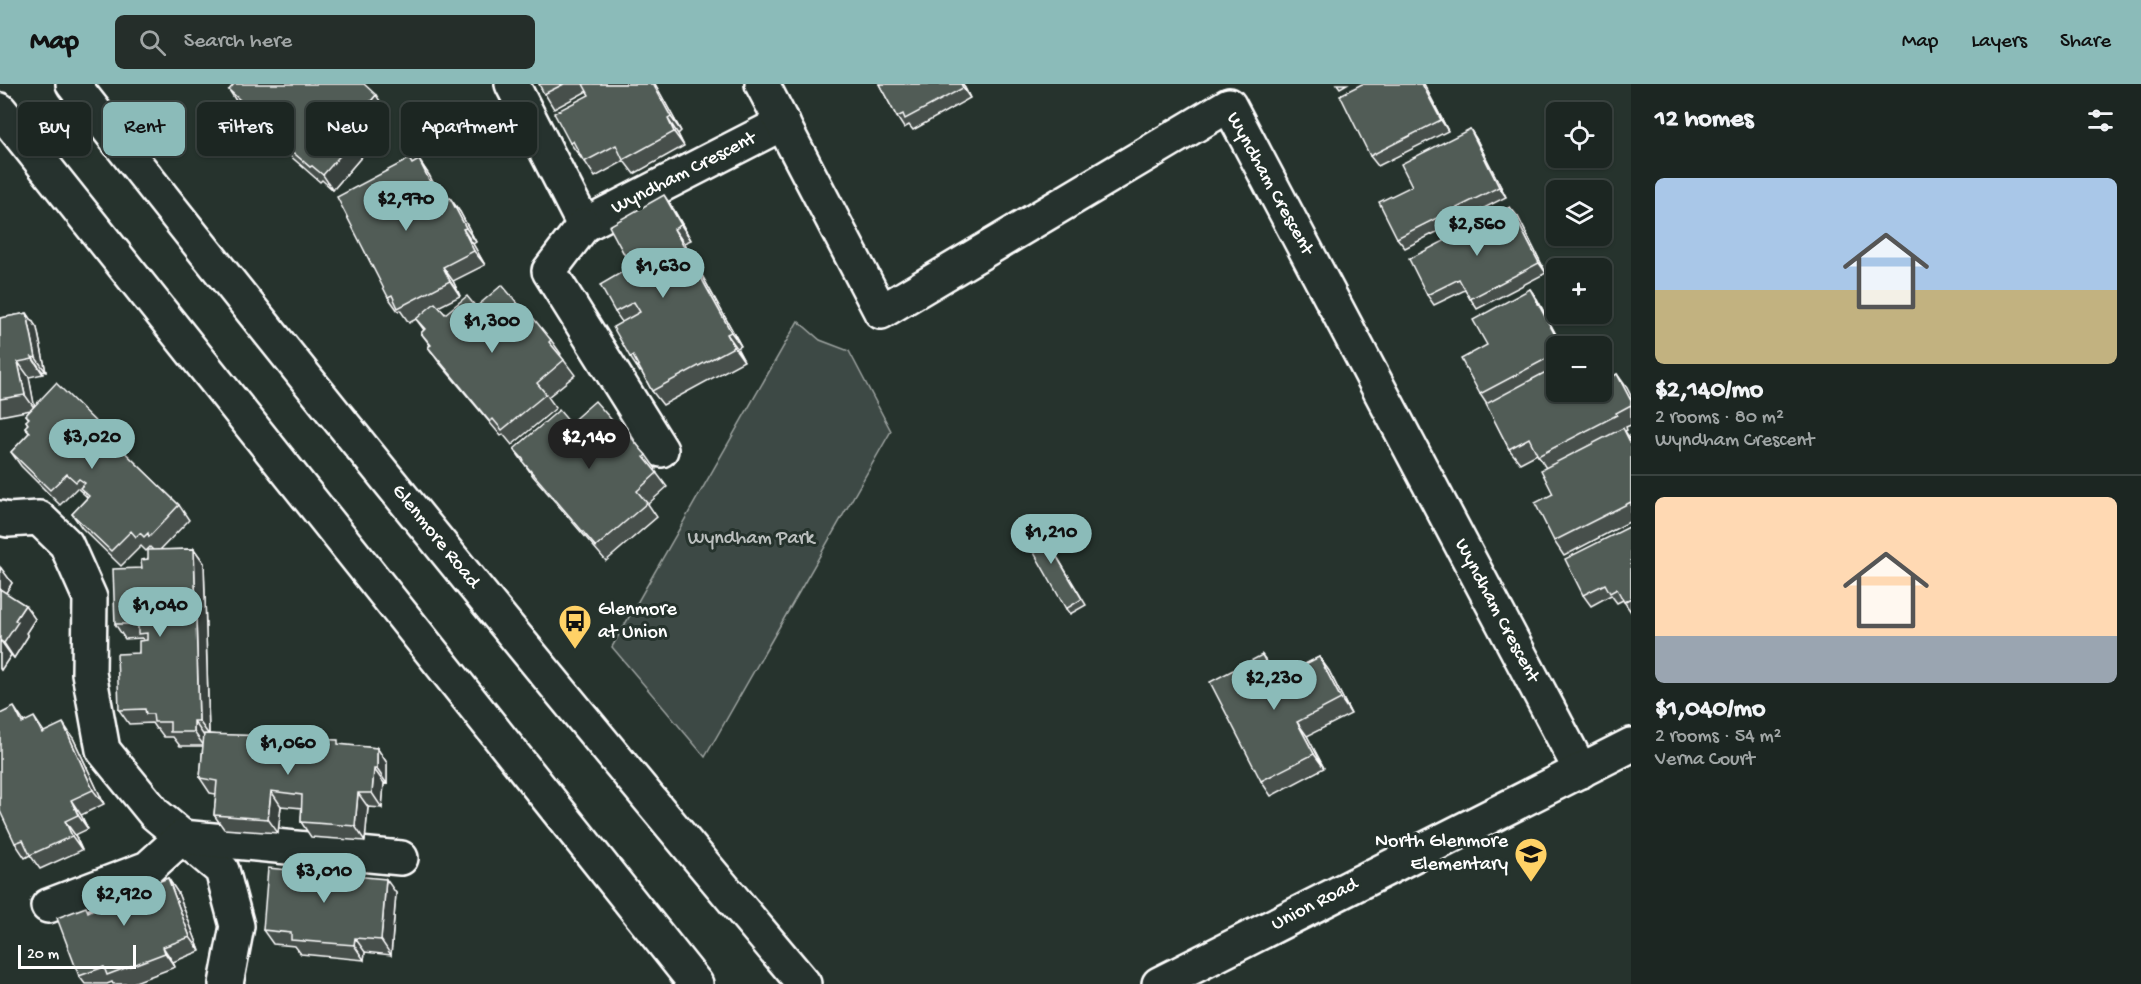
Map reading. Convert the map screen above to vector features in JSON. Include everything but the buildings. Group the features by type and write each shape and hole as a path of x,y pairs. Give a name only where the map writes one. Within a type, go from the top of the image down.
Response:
{"street":[{"name":"Glenmore Road","path":"73,84 588,727 804,984"},
{"path":"512,84 584,225"},
{"name":"Wyndham Crescent","path":"762,84 881,312 1229,105 1581,771"},
{"path":"0,110 696,984"},
{"name":"Wyndham Crescent","path":"661,450 549,271 584,225 783,123"},
{"path":"0,518 8,520 39,518 66,544 90,598 89,673 103,750 155,814 222,870 237,926 226,984"},
{"name":"Union Road","path":"1159,984 1631,745"},
{"path":"48,906 148,868 182,837 401,858"}],"green space":[{"name":"Wyndham Park","path":"798,321 820,340 849,351 891,431 705,757 612,647"}],"place":[{"name":"Glenmore at Union","path":"575,650"},
{"name":"North Glenmore Elementary","path":"1531,883"}]}
